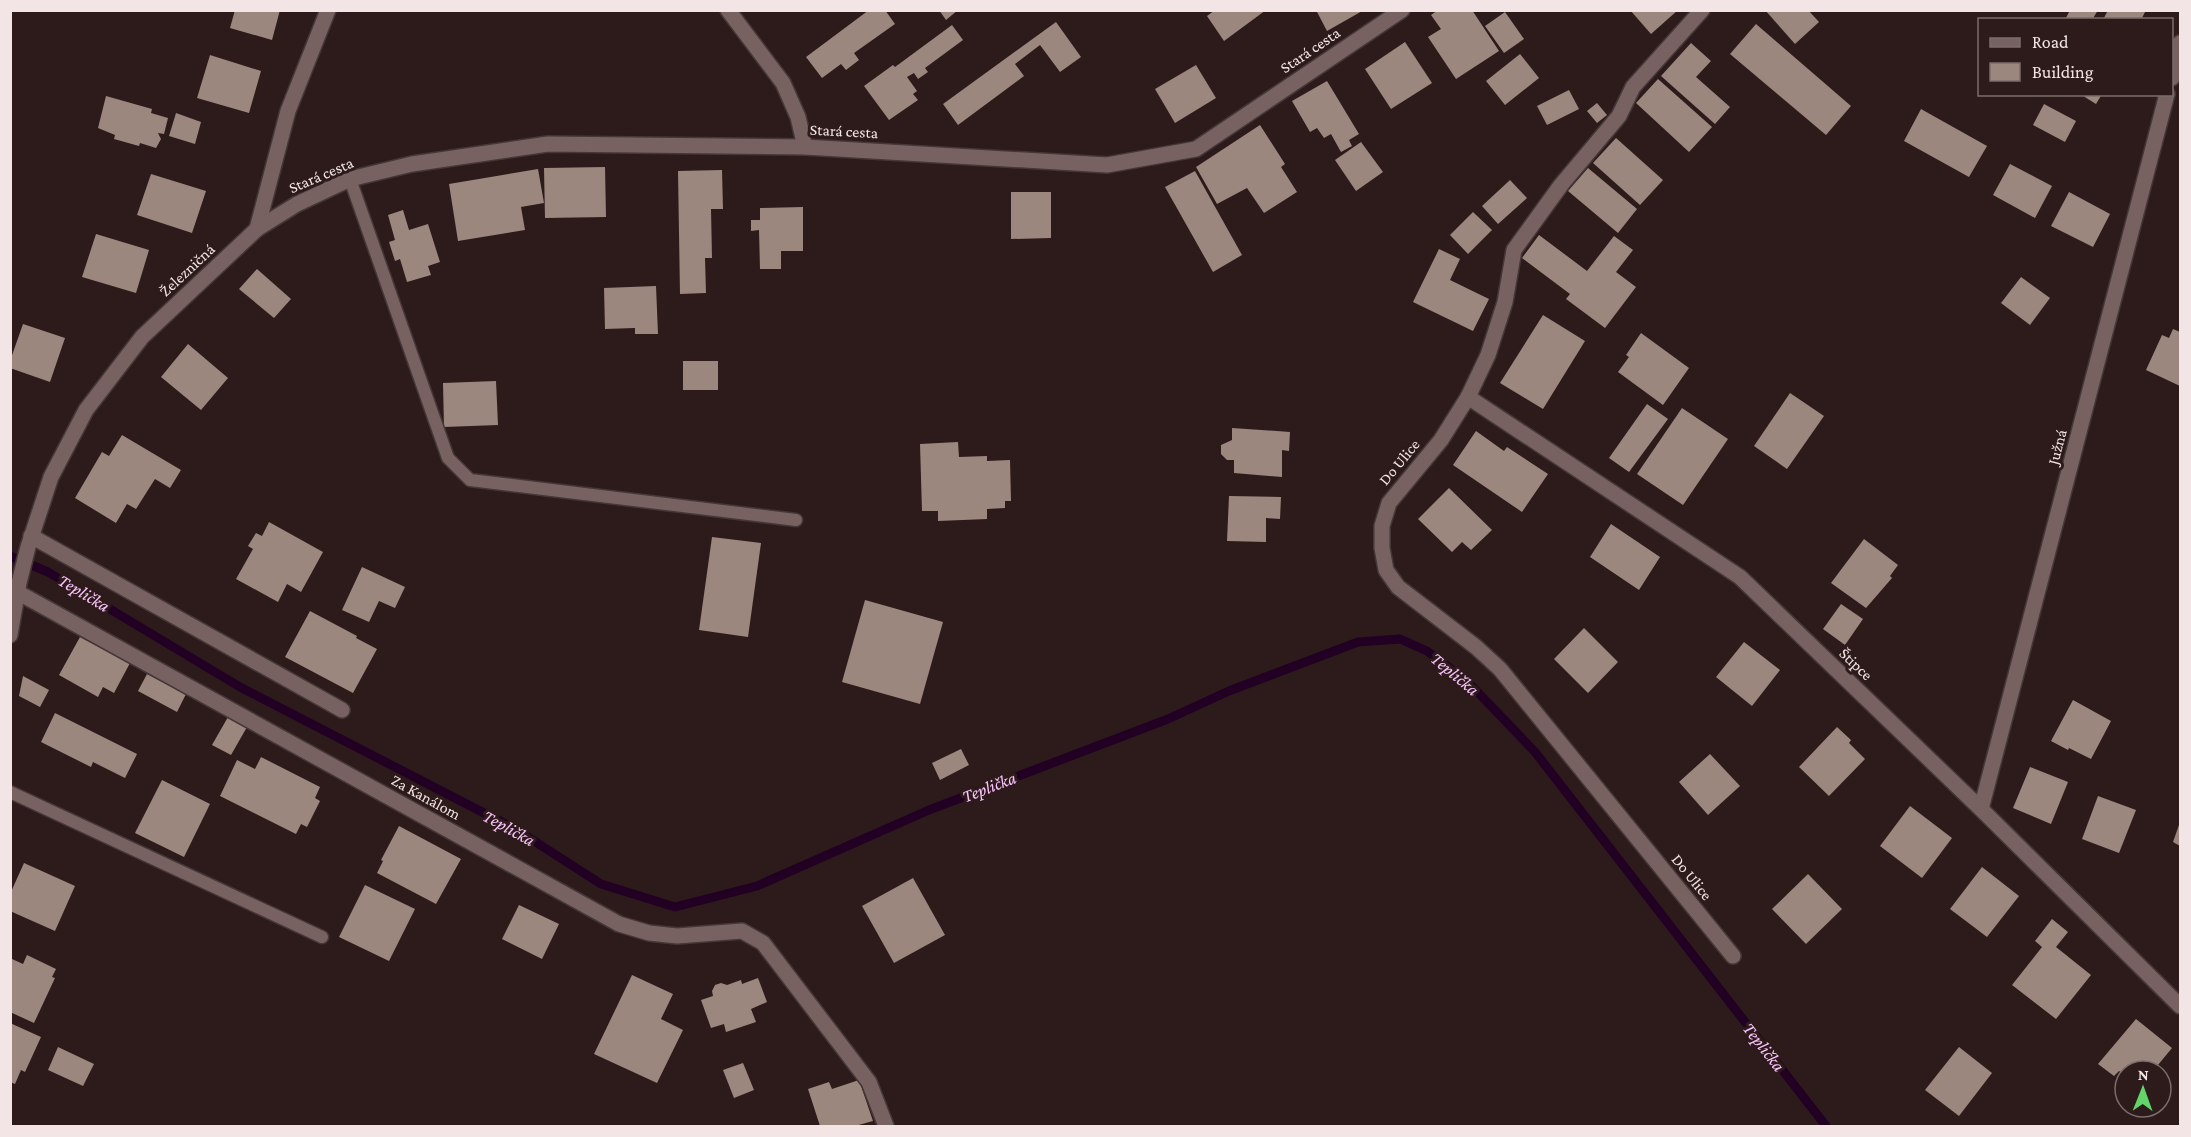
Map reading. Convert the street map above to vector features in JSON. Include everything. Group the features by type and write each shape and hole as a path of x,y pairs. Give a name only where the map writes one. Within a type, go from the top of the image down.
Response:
{"street":[{"path":"257,229 288,111 328,10"},
{"path":"728,10 783,83 798,117 806,147"},
{"name":"Stará cesta","path":"257,229 297,204 350,179 412,164 548,144 806,147 1107,165 1196,149 1402,10"},
{"name":"Do Ulice","path":"1702,10 1633,87 1619,116 1561,185 1514,250 1505,302 1488,355 1467,397 1441,440 1389,503 1382,526 1382,548 1386,570 1398,587 1476,647 1500,669 1733,956"},
{"path":"2173,74 2181,43"},
{"name":"Južná","path":"1981,809 2166,96"},
{"name":"Železničná","path":"10,635 29,542 51,477 86,410 142,337 257,229"},
{"name":"Štipce","path":"1467,397 1740,577 2181,1006"},
{"path":"29,542 342,710"},
{"name":"Za Kanálom","path":"18,587 619,924 649,933 677,936 742,931 763,943 869,1082 886,1126"}],"lane":[{"path":"350,179 448,458 470,480 796,520"},
{"path":"10,792 322,937"}],"building":[{"path":"235,10 280,10 272,40 230,28"},
{"path":"869,10 885,10 895,24 854,53 859,60 846,70 841,64 822,78 806,57"},
{"path":"939,10 958,10 946,20"},
{"path":"1215,10 1266,10 1224,41 1207,16"},
{"path":"1316,10 1364,10 1327,31"},
{"path":"1438,10 1472,10 1499,51 1456,79 1428,37 1441,29 1431,15"},
{"path":"1630,10 1678,10 1651,34"},
{"path":"1765,10 1808,10 1819,22 1795,44"},
{"path":"2070,10 2098,10 2093,18 2066,18"},
{"path":"2108,10 2146,10 2142,18 2104,18"},
{"path":"1505,12 1524,39 1504,53 1485,26"},
{"path":"1056,22 1081,57 1060,72 1040,45 1015,64 1024,76 958,125 943,104"},
{"path":"1756,24 1851,106 1826,135 1730,54"},
{"path":"952,25 963,40 925,68 928,72 918,79 914,73 907,77 917,91 913,94 918,100 889,120 864,86 893,65 895,67"},
{"path":"1405,42 1432,83 1391,109 1365,69"},
{"path":"1691,43 1711,61 1696,77 1730,107 1715,124 1661,76"},
{"path":"1520,54 1539,78 1505,105 1486,81"},
{"path":"210,55 261,71 249,113 197,98"},
{"path":"1196,65 1216,98 1175,123 1155,89"},
{"path":"1658,79 1712,127 1689,152 1636,103"},
{"path":"1327,81 1359,134 1349,140 1352,146 1341,152 1331,134 1324,138 1317,128 1310,132 1292,101"},
{"path":"1569,90 1579,109 1547,125 1537,106"},
{"path":"106,96 152,109 151,113 168,118 164,134 158,133 161,139 156,148 114,139 115,135 98,128"},
{"path":"2083,96 2101,96 2096,104"},
{"path":"1597,103 1607,115 1597,123 1587,111"},
{"path":"2044,104 2076,121 2065,142 2033,125"},
{"path":"1921,109 1987,146 1969,177 1904,141"},
{"path":"176,113 201,122 195,144 169,136"},
{"path":"1260,125 1285,164 1281,167 1297,192 1264,213 1247,188 1217,204 1196,167"},
{"path":"1616,138 1663,180 1640,205 1593,163"},
{"path":"1361,142 1383,172 1356,191 1335,160"},
{"path":"2010,164 2052,186 2035,218 1993,195"},
{"path":"605,167 606,217 545,218 544,168"},
{"path":"1588,168 1637,209 1618,233 1568,191"},
{"path":"538,169 544,203 521,207 525,230 458,241 449,184"},
{"path":"722,170 723,209 711,209 712,258 705,258 706,293 680,294 678,171"},
{"path":"1195,171 1242,255 1213,272 1165,187"},
{"path":"151,174 206,191 192,233 137,215"},
{"path":"1510,180 1527,198 1498,224 1482,206"},
{"path":"1011,192 1051,192 1051,238 1011,239"},
{"path":"2069,192 2110,214 2093,247 2051,226"},
{"path":"803,207 803,251 781,251 781,269 760,269 759,230 751,231 751,220 760,220 760,208"},
{"path":"403,210 409,230 428,224 440,262 428,266 431,275 407,282 400,259 395,261 389,242 395,240 388,215"},
{"path":"1473,212 1492,230 1468,254 1450,235"},
{"path":"96,234 149,250 136,293 82,277"},
{"path":"1539,235 1587,271 1614,236 1633,250 1616,272 1636,287 1605,328 1566,299 1570,294 1522,258"},
{"path":"1439,249 1460,259 1450,280 1489,299 1473,331 1413,302"},
{"path":"257,269 291,299 274,318 239,289"},
{"path":"2021,277 2050,298 2030,325 2001,303"},
{"path":"656,286 658,334 635,334 635,328 605,329 604,288"},
{"path":"1543,315 1585,341 1543,409 1500,383"},
{"path":"23,324 65,338 50,382 10,368 10,361"},
{"path":"2173,329 2180,332 2180,386 2146,370 2162,335 2169,338"},
{"path":"1641,333 1689,368 1663,405 1618,372 1629,357 1626,355"},
{"path":"188,344 228,378 201,410 161,377"},
{"path":"683,361 718,361 718,390 683,390"},
{"path":"496,381 498,425 444,427 443,383"},
{"path":"1790,393 1824,416 1787,469 1754,446"},
{"path":"1647,404 1668,419 1629,472 1609,458"},
{"path":"1682,408 1728,439 1683,505 1637,474"},
{"path":"1232,428 1290,432 1289,451 1282,450 1282,477 1234,473 1234,460 1227,460 1221,454 1221,445 1232,440"},
{"path":"1476,431 1504,451 1507,447 1548,474 1522,512 1453,465"},
{"path":"122,435 181,470 170,488 155,479 136,509 127,504 116,523 75,498 102,452 109,456"},
{"path":"958,442 959,457 987,456 987,461 1010,460 1011,501 1005,501 1005,508 987,509 987,519 938,521 938,511 922,511 920,444"},
{"path":"1449,488 1492,530 1471,550 1462,542 1452,552 1418,519"},
{"path":"1229,496 1281,497 1280,519 1266,518 1266,542 1227,541"},
{"path":"269,522 323,552 301,592 287,584 278,602 236,579 253,549 248,546 256,533 262,536"},
{"path":"1611,524 1660,557 1639,590 1590,557"},
{"path":"712,537 761,543 748,637 699,630"},
{"path":"1864,539 1898,565 1890,576 1892,578 1866,608 1831,583"},
{"path":"362,567 405,587 395,608 379,601 369,622 342,610"},
{"path":"865,600 943,622 920,704 842,682"},
{"path":"1841,604 1863,619 1845,645 1823,629"},
{"path":"310,611 377,649 353,693 285,657"},
{"path":"1584,628 1618,662 1588,693 1554,659"},
{"path":"80,637 130,663 114,693 103,687 98,697 59,675"},
{"path":"1744,642 1780,670 1752,706 1716,677"},
{"path":"147,674 186,694 177,712 138,691"},
{"path":"23,676 49,690 40,707 19,696"},
{"path":"2073,700 2111,721 2091,759 2051,741"},
{"path":"55,713 137,754 125,778 93,762 91,767 41,742"},
{"path":"228,717 247,727 231,755 212,745"},
{"path":"1837,727 1851,740 1849,743 1865,759 1829,796 1799,767"},
{"path":"961,749 969,765 940,780 932,763"},
{"path":"1710,754 1740,786 1708,815 1679,782"},
{"path":"261,757 320,787 315,798 320,801 307,827 301,824 296,834 220,796 237,760 255,769"},
{"path":"2030,767 2068,782 2051,824 2013,808"},
{"path":"162,780 210,804 184,857 135,833"},
{"path":"2098,796 2136,810 2119,853 2082,839"},
{"path":"1910,806 1952,838 1922,878 1880,846"},
{"path":"2180,822 2180,846 2173,842"},
{"path":"399,826 461,859 436,904 377,873 383,861 381,860"},
{"path":"24,863 75,886 55,931 10,911 10,894"},
{"path":"1982,867 2019,896 1987,937 1950,909"},
{"path":"1808,874 1842,909 1806,944 1772,909"},
{"path":"913,878 945,935 894,963 862,906"},
{"path":"365,885 415,909 389,961 339,937"},
{"path":"519,905 559,924 542,959 502,939"},
{"path":"2052,919 2068,932 2056,947 2091,975 2056,1019 2012,985 2042,947 2035,941"},
{"path":"27,955 56,969 52,977 55,978 34,1023 10,1012 10,962 12,959 23,964"},
{"path":"632,975 673,994 661,1019 683,1030 657,1083 594,1054"},
{"path":"758,978 767,1002 751,1009 756,1022 726,1032 724,1024 711,1028 701,1000 713,996 712,991 715,985 721,983 727,985 741,980 742,984"},
{"path":"2136,1019 2172,1048 2163,1059 2113,1059 2113,1075 2098,1064"},
{"path":"10,1023 41,1037 25,1072 21,1070 15,1084 10,1082"},
{"path":"58,1047 94,1064 83,1086 48,1070"},
{"path":"1959,1047 1992,1073 1959,1116 1925,1090"},
{"path":"743,1063 754,1090 734,1098 723,1070"},
{"path":"859,1080 873,1121 855,1126 820,1126 808,1089 829,1082 832,1089"}],"waterway":[{"name":"Teplička","path":"10,556 48,572 240,687 517,830 601,884 675,907 757,886 929,810 1168,719 1229,691 1358,642 1400,639 1427,651 1466,680 1535,752 1826,1126"}]}
